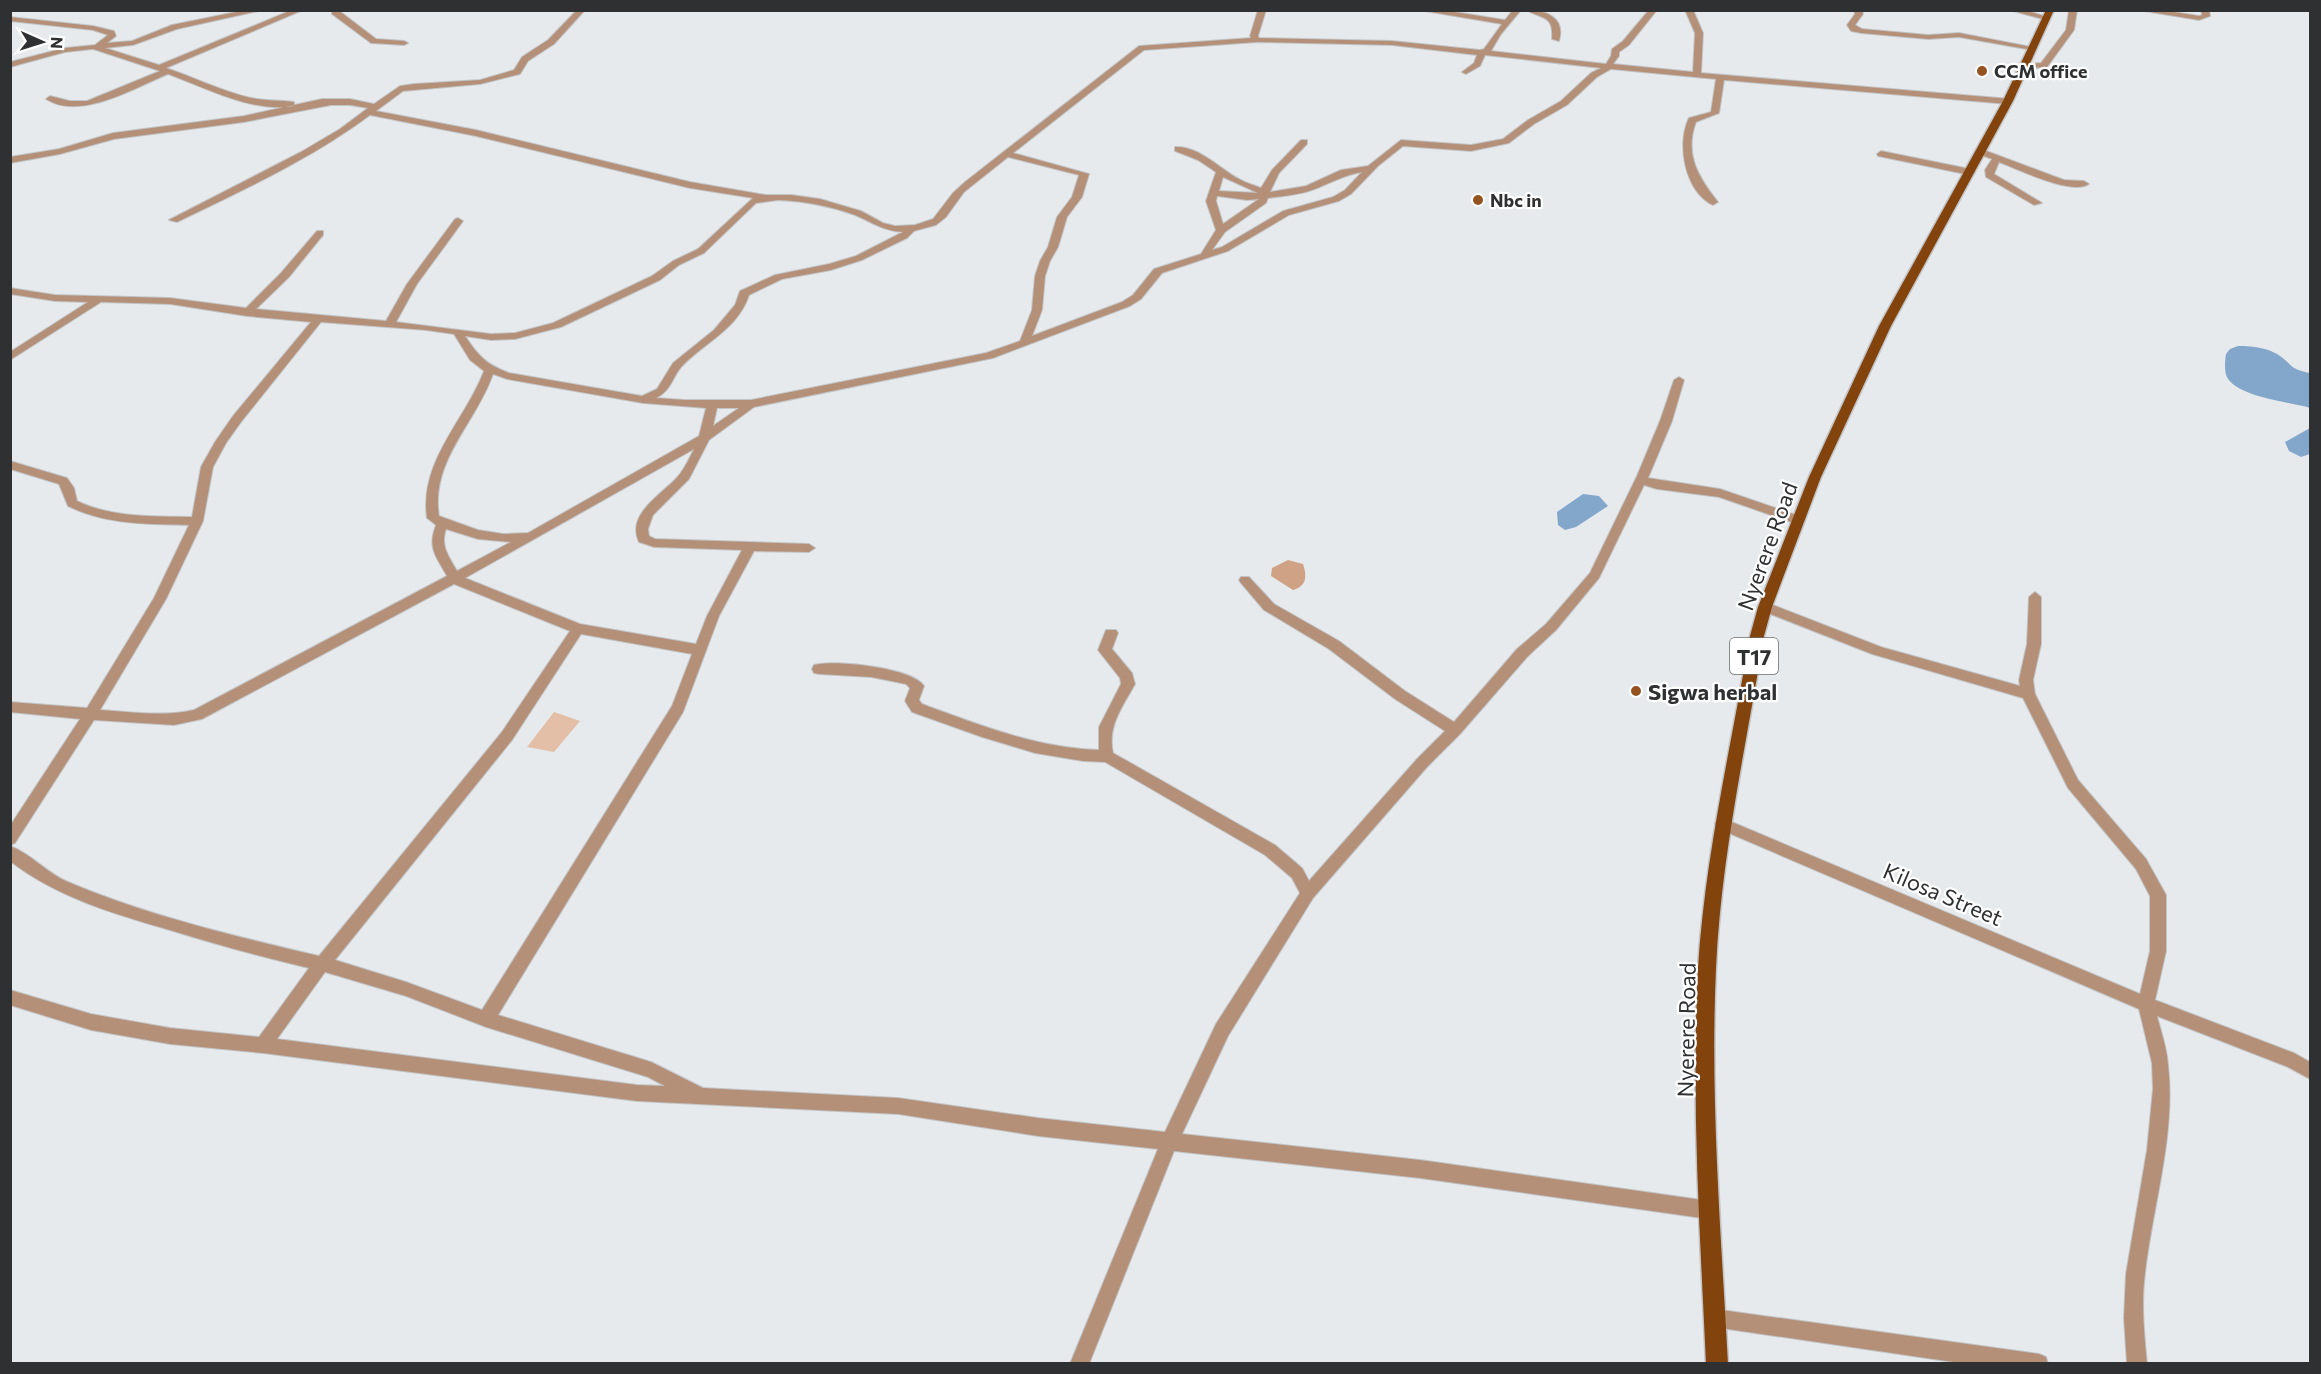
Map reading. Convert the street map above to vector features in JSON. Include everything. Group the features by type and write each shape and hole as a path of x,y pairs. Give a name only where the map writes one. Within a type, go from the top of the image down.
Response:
{"main road":[{"name":"Nyerere Road","path":"1717,1364 1709,1210 1705,1057 1707,967 1722,824 1757,636 1765,607 1815,477 1885,326 2008,101 2048,14"}],"street":[{"path":"10,65 49,54 133,43 175,27 260,10"},
{"path":"50,99 70,104 88,104 300,10"},
{"path":"174,220 296,158 343,131 405,87 480,82 517,72 525,59 551,42 582,10"},
{"path":"1257,40 1254,36 1262,10"},
{"path":"1422,10 1506,22"},
{"path":"1466,72 1477,64 1506,22 1518,10"},
{"path":"1529,10 1546,15 1555,22 1556,39"},
{"path":"458,333 474,358 490,369 507,376 643,400 712,405 751,404 989,356 1126,304 1137,297 1158,271 1225,249 1286,213 1336,199 1348,192 1371,168 1401,143 1471,148 1506,141 1531,122 1564,103 1594,75 1609,66 1615,56 1615,51 1626,43 1654,10"},
{"path":"1680,10 1690,13 1700,38 1697,75"},
{"path":"1858,10 1860,14 1851,25 1854,29 1861,31 1928,37 1959,34 2032,48"},
{"path":"2013,10 2048,14"},
{"path":"2023,67 2044,65 2070,30 2073,10"},
{"path":"2141,10 2199,18 2206,16 2205,10"},
{"path":"334,11 352,11"},
{"path":"334,11 374,41 404,43"},
{"path":"10,20 93,28 111,33 111,39 94,47"},
{"path":"94,47 259,104 350,102 371,110 690,185 763,197 803,199 858,213 883,226 912,228 935,222 943,215 955,197 1142,48 1257,40 1345,40 1485,51 1697,75 2008,101"},
{"path":"1713,202 1696,184 1686,159 1686,148 1688,128 1692,120 1714,113 1720,76"},
{"path":"11,160 60,151 113,136 222,123 331,102"},
{"path":"1205,255 1210,241 1259,204 1275,172 1304,141"},
{"path":"1178,149 1200,158 1220,172 1265,194"},
{"path":"1981,152 2063,183 2084,184"},
{"path":"1007,154 1084,174 1077,197 1062,217 1053,247 1045,261 1040,276 1037,310 1024,344"},
{"path":"1881,154 1970,172"},
{"path":"1998,158 1989,170 1989,175 2037,203"},
{"path":"1212,194 1247,197 1299,191 1338,174 1371,168"},
{"path":"1220,172 1211,201 1221,231"},
{"path":"10,291 55,298 170,301 247,313 389,324 491,337 515,336 548,328 644,285 675,263 701,251 753,201 763,197"},
{"path":"389,324 412,284 458,221"},
{"path":"643,400 661,391 677,365 718,332 740,306 744,292 779,277 831,267 859,258 904,236 912,228"},
{"path":"247,313 285,275 320,233"},
{"path":"10,357 98,300"},
{"path":"10,839 90,715 160,599 197,521 207,467 221,442 318,320"},
{"path":"490,369 478,398 442,461 432,487 430,507 433,518 442,524 501,538 516,539 536,534"},
{"path":"1079,1364 1170,1140 1222,1030 1308,893 1422,763 1455,730 1522,653 1551,627 1595,575 1641,480 1666,421 1679,380"},
{"path":"10,707 157,720 174,720 197,715 536,534 704,438 751,404"},
{"path":"712,405 704,438 685,475 645,517 640,530 643,539 654,543 809,548"},
{"path":"10,465 63,481 68,488 72,503 81,508 106,514 197,521"},
{"path":"1641,480 1657,485 1720,493 1798,520"},
{"path":"442,524 437,537 438,549 455,579 578,629 699,651"},
{"path":"486,1019 678,708 713,616 751,545"},
{"path":"1245,580 1269,607 1334,645 1400,695 1455,730"},
{"path":"2035,597 2034,644 2026,680 2028,694 2073,784 2141,864 2158,895 2158,951 2146,1004 2160,1063 2161,1089 2156,1150 2135,1274 2133,1318 2137,1364"},
{"path":"1765,607 1855,644 2028,694"},
{"path":"263,1045 322,964 507,736 578,629"},
{"path":"1107,756 1103,745 1103,734 1107,721 1128,684 1127,677 1105,650 1111,633"},
{"path":"819,669 907,678 917,686 912,701 917,708 1047,750 1083,756 1107,756 1270,850 1297,873 1308,893"},
{"name":"Kilosa Street","path":"1722,824 2146,1004 2294,1061 2310,1071"},
{"path":"10,852 27,866 60,886 120,909 406,989 486,1019 651,1070 701,1096"},
{"path":"10,997 91,1022 170,1036 263,1045 637,1093 790,1098 898,1106 1038,1127 1420,1169 1709,1210"},
{"path":"1714,1318 2039,1364"}],"shaded area":[{"path":"1288,560 1303,564 1305,573 1305,580 1301,586 1293,590 1271,576 1272,568"},
{"path":"554,712 580,721 554,752 527,747"}],"water":[{"path":"2238,346 2268,350 2277,354 2294,368 2310,373 2310,408 2252,394 2233,384 2225,372 2226,354 2230,349"},
{"path":"2310,428 2310,454 2301,457 2289,451 2285,442"},
{"path":"1583,494 1599,496 1608,506 1576,527 1565,530 1558,525 1557,512"}],"place":[{"name":"CCM office","path":"1982,71"},
{"name":"Nbc in","path":"1478,200"},
{"name":"Sigwa herbal","path":"1636,691"}]}
